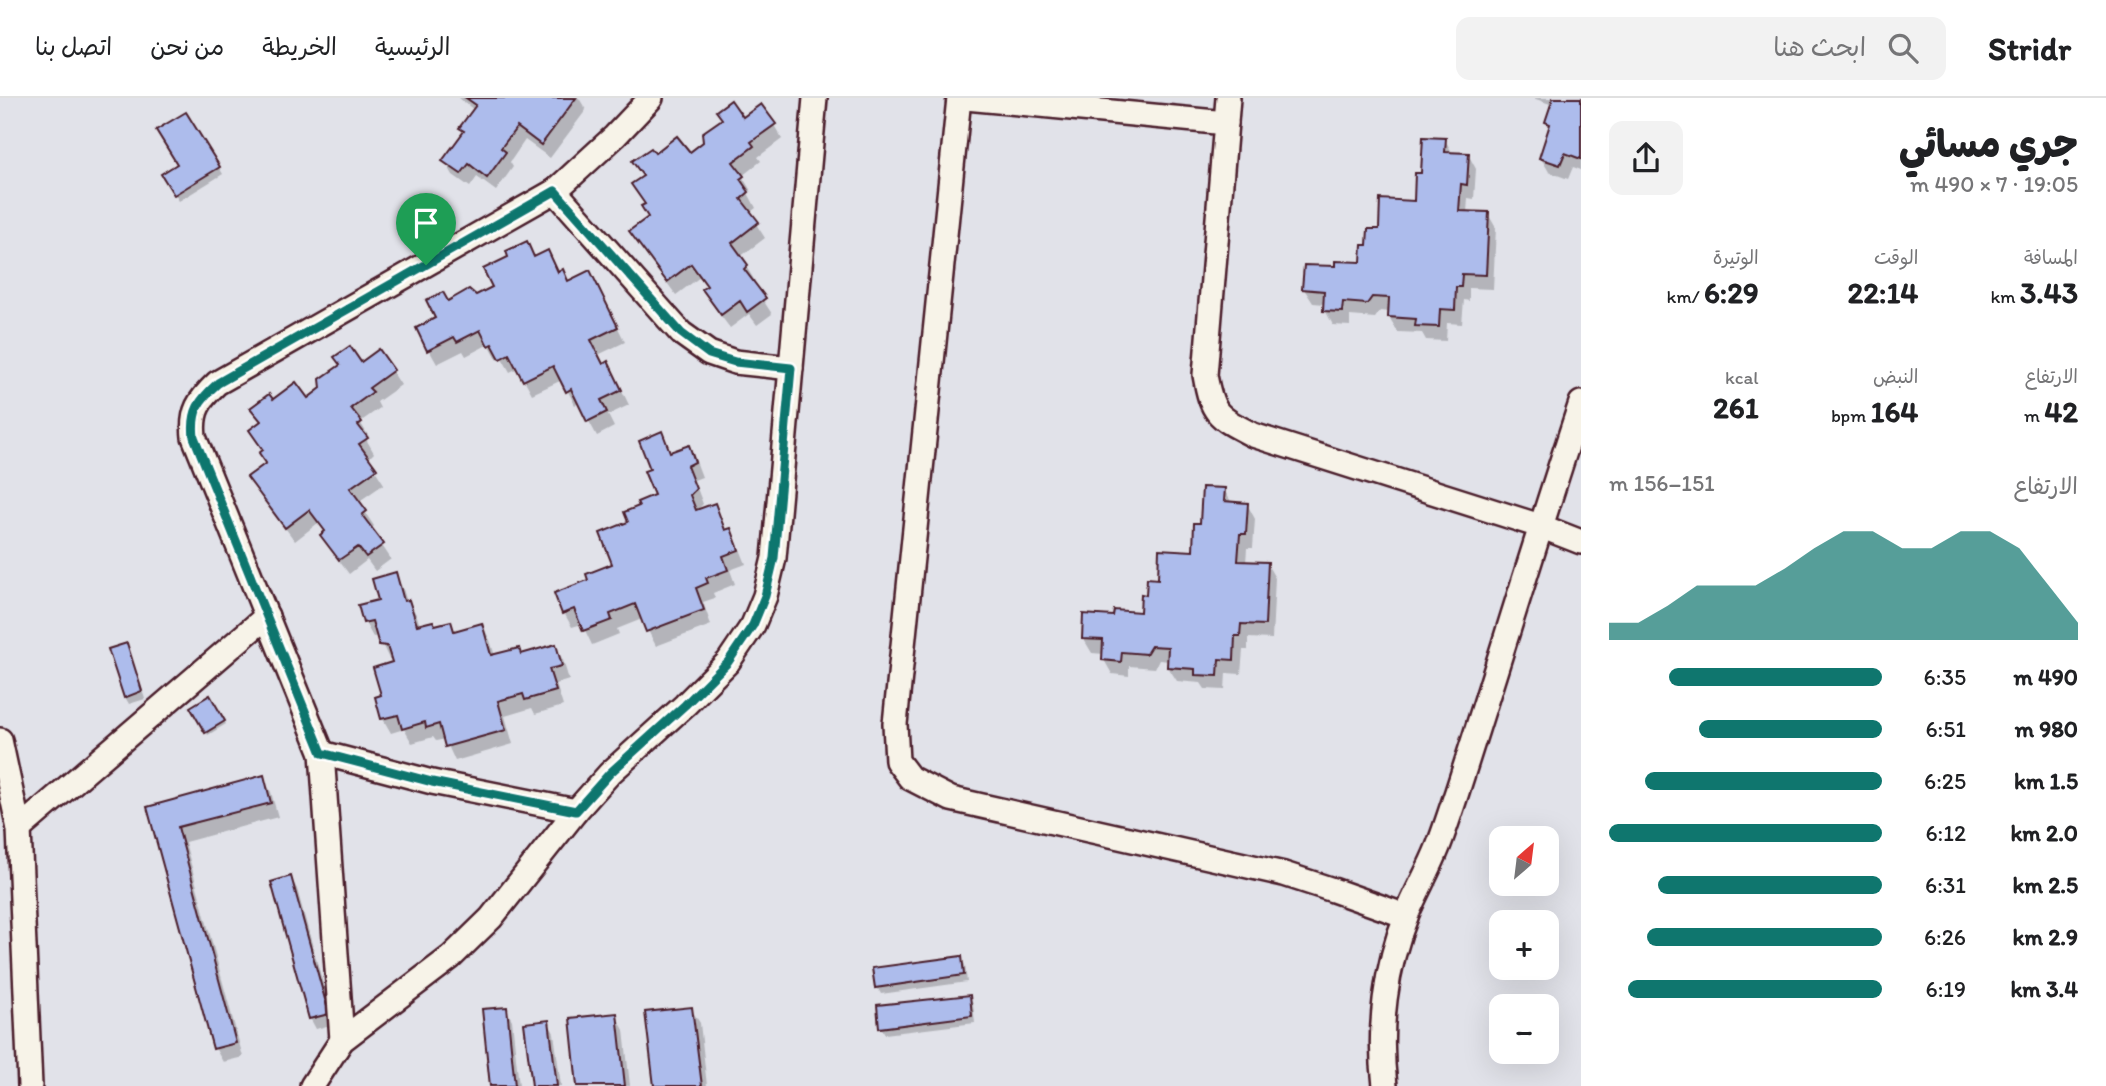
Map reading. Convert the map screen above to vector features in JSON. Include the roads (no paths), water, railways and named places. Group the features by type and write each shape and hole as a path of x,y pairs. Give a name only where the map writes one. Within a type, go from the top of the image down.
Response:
{"street":[{"path":"342,1040 322,753 194,437 193,417 205,394 218,383 555,191 615,136 651,98"},
{"path":"312,1086 342,1040 451,957 491,918 576,811 610,773 728,662 753,625 765,596 774,558 815,98"},
{"path":"959,98 895,724 897,761 910,778 951,799 1284,874 1406,916"},
{"path":"967,98 1226,123"},
{"path":"1228,98 1205,375 1209,400 1223,419 1253,435 1539,526 1581,542"},
{"path":"555,191 681,333 709,354 735,362 791,368"},
{"path":"1385,1086 1382,1062 1383,1010 1390,970 1406,916 1437,848 1456,793 1539,526 1581,403"},
{"path":"19,829 267,616"},
{"path":"0,740 7,805 19,829 30,1086"},
{"path":"322,753 432,782 576,811"}]}
